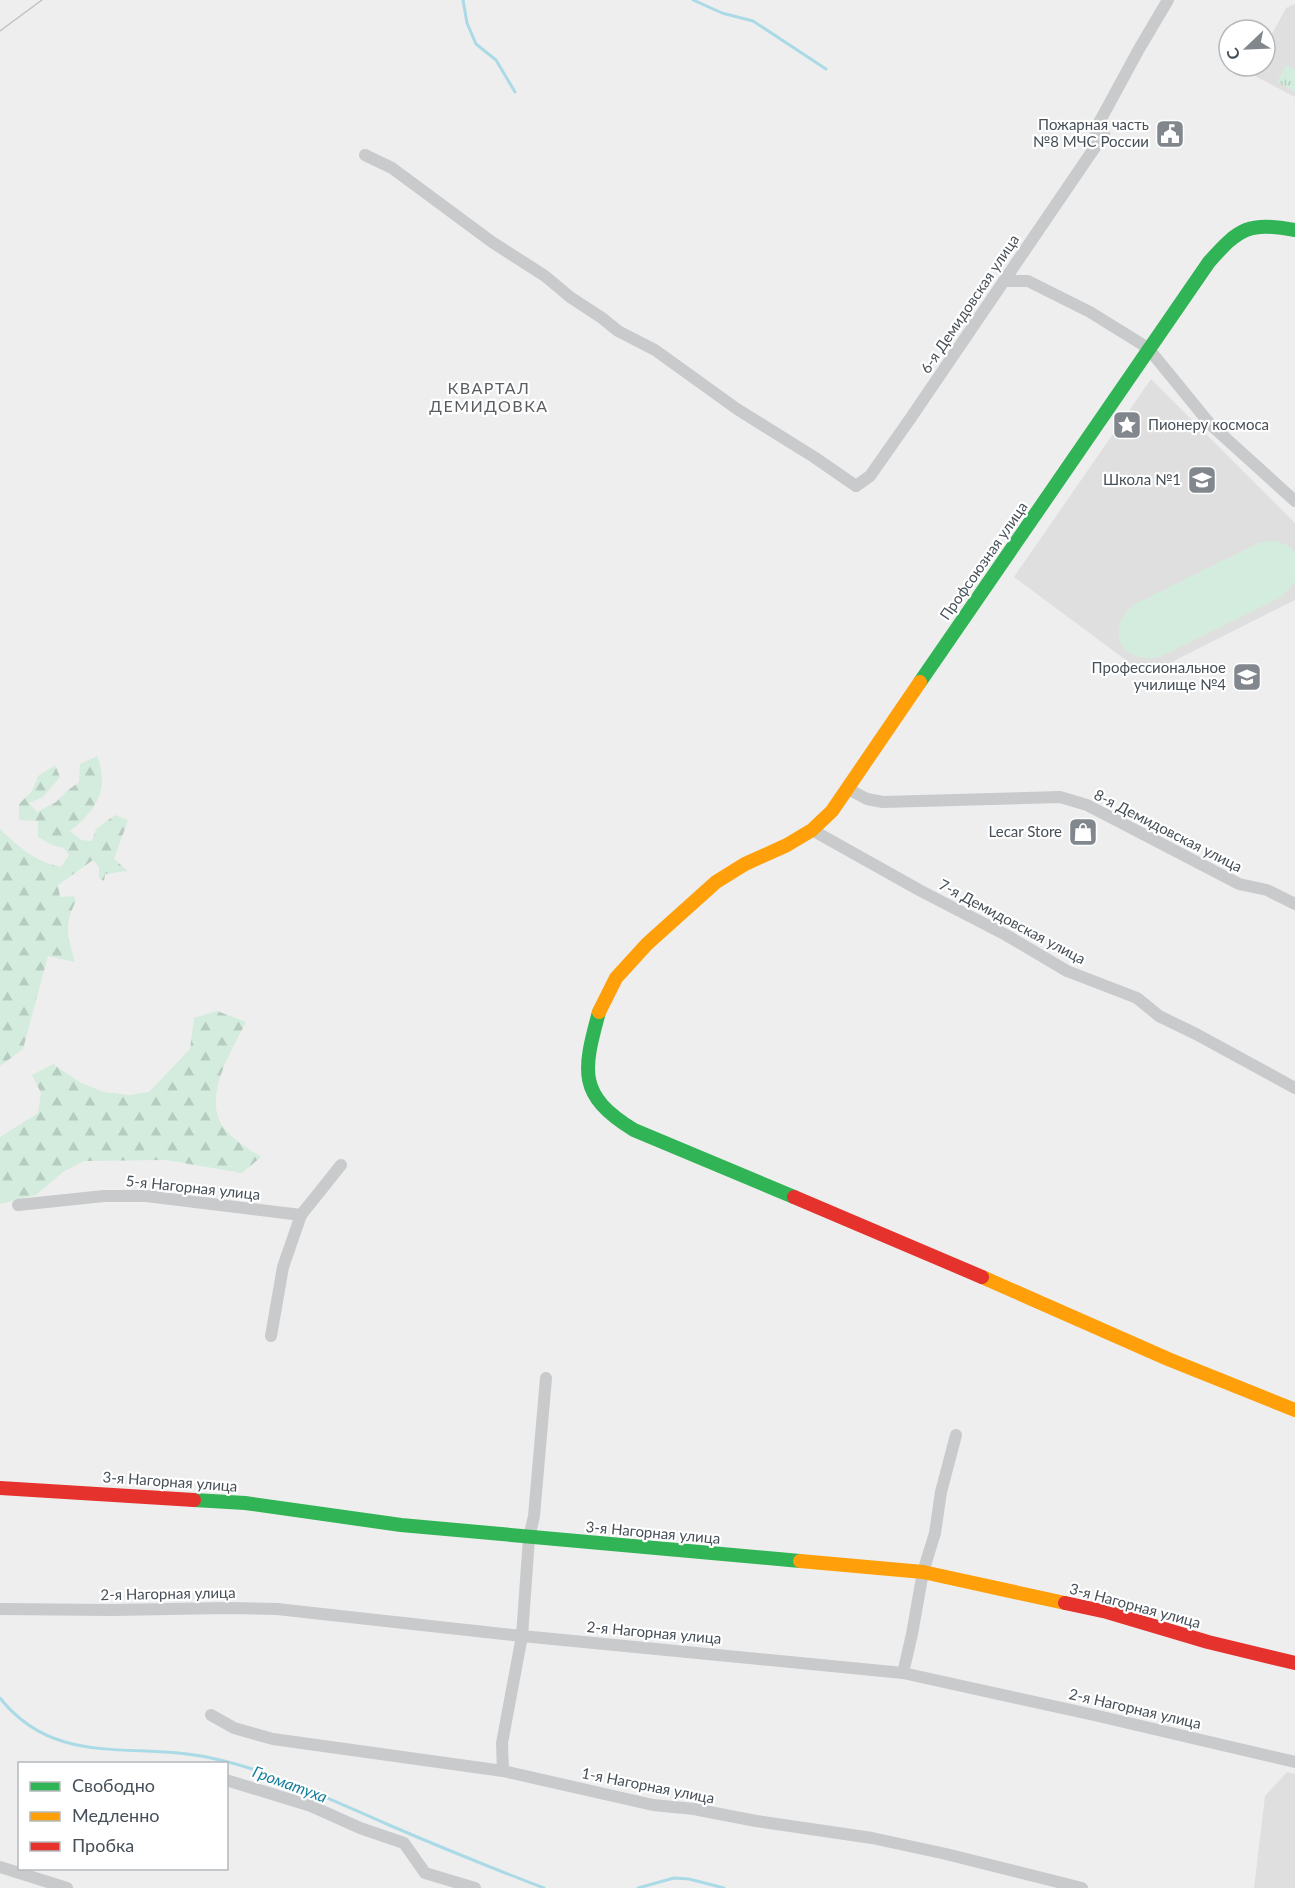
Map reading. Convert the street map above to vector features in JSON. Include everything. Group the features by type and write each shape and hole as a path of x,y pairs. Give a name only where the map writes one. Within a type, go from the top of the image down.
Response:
{"main road":[{"name":"Профсоюзная улица","path":"1295,230 1269,225 1250,226 1230,238 1209,262 832,811 812,830 787,845 745,864 716,882 647,944 616,978 599,1011 588,1051 586,1069 591,1088 600,1104 613,1117 657,1140 942,1259 1168,1359 1295,1410"},
{"name":"3-я Нагорная улица","path":"0,1488 245,1503 401,1525 923,1572 1107,1612 1208,1642 1295,1663"}],"street":[{"name":"6-я Демидовская улица","path":"365,155 392,168 492,242 545,276 618,331 655,350 737,409 856,486 870,476 1004,281 1099,132 1139,49 1168,0"},
{"path":"1004,281 1028,281 1090,312 1148,348 1210,424 1295,501"},
{"name":"8-я Демидовская улица","path":"848,789 867,799 883,802 1060,797 1086,805 1239,884 1267,890 1295,904"},
{"name":"7-я Демидовская улица","path":"812,830 1006,935 1066,971 1137,998 1159,1016 1295,1088"},
{"path":"271,1336 283,1267 301,1215 341,1165"},
{"name":"5-я Нагорная улица","path":"18,1205 104,1196 146,1196 301,1215"},
{"path":"503,1771 502,1743 522,1636 529,1538 534,1516 546,1378"},
{"path":"903,1673 923,1572 935,1533 941,1492 956,1435"},
{"name":"2-я Нагорная улица","path":"0,1609 277,1609 522,1636 903,1673 1105,1717 1295,1762"},
{"name":"1-я Нагорная улица","path":"210,1715 234,1728 273,1740 503,1771 653,1805 694,1809 756,1821 872,1838 1082,1888"},
{"path":"228,1781 312,1806 360,1828 404,1844 425,1873 476,1888"},
{"path":"0,1867 67,1888"}],"shaded area":[{"path":"1295,4 1295,97 1259,78 1277,78 1277,25 1286,8"},
{"path":"1151,379 1295,523 1295,600 1146,675 1014,577"},
{"path":"1287,1772 1295,1774 1295,1888 1254,1888 1265,1796"}],"green space":[{"path":"1286,65 1295,69 1295,92 1277,82"},
{"path":"1267,541 1282,543 1295,552 1295,583 1281,597 1160,657 1135,656 1121,644 1120,625 1124,615 1133,605 1256,544"},
{"path":"97,756 102,779 98,798 87,815 70,831 81,840 92,841 96,829 115,815 128,820 114,859 128,871 105,874 104,881 99,878 99,867 93,860 58,885 60,897 74,896 76,901 68,925 75,962 48,956 23,1049 0,1066 0,829 28,853 61,867 69,855 64,848 52,845 38,837 38,821 19,820 19,804 32,791 38,776 55,765 60,777 43,797 29,803 37,812 56,802 79,782 80,764"},
{"path":"217,1011 246,1022 221,1074 216,1103 218,1116 224,1128 232,1136 261,1157 242,1173 166,1160 84,1161 63,1172 36,1195 0,1204 0,1137 38,1113 41,1093 32,1075 53,1064 81,1083 104,1092 130,1095 149,1092 190,1049 194,1018"}],"waterway":[{"path":"463,0 467,23 476,44 496,60 515,92"},
{"path":"693,0 722,13 753,21 826,69"},
{"name":"Громатуха","path":"0,1698 22,1720 46,1735 71,1744 98,1748 182,1753 226,1762"},
{"name":"Громатуха","path":"228,1762 257,1770 301,1787 544,1888"},
{"name":"Громатуха","path":"638,1888 674,1878 689,1879 724,1888"}],"tram line":[{"path":"0,31 42,0"}],"traffic: fast":[{"path":"920,682 1209,262 1229,241 1246,230 1256,227 1295,230"},
{"path":"599,1012 588,1066 589,1080 602,1105 634,1130 794,1197"},
{"path":"194,1500 245,1503 401,1525 800,1561"}],"traffic: slow":[{"path":"599,1012 616,978 647,944 716,882 745,864 787,845 812,830 832,811 920,682"},
{"path":"982,1277 1168,1359 1295,1410"},
{"path":"800,1561 923,1572 1065,1603"}],"traffic: jam":[{"path":"794,1197 982,1277"},
{"path":"0,1488 194,1500"},
{"path":"1065,1603 1107,1612 1208,1642 1295,1663"}],"place":[{"name":"Пожарная часть №8 МЧС России","path":"1170,134"},
{"name":"Пионеру космоса","path":"1127,425"},
{"name":"Школа №1","path":"1202,480"},
{"name":"Профессиональное училище №4","path":"1247,677"},
{"name":"Lecar Store","path":"1083,832"}],"district":[{"name":"КВАРТАЛ ДЕМИДОВКА","path":"489,397"}]}
